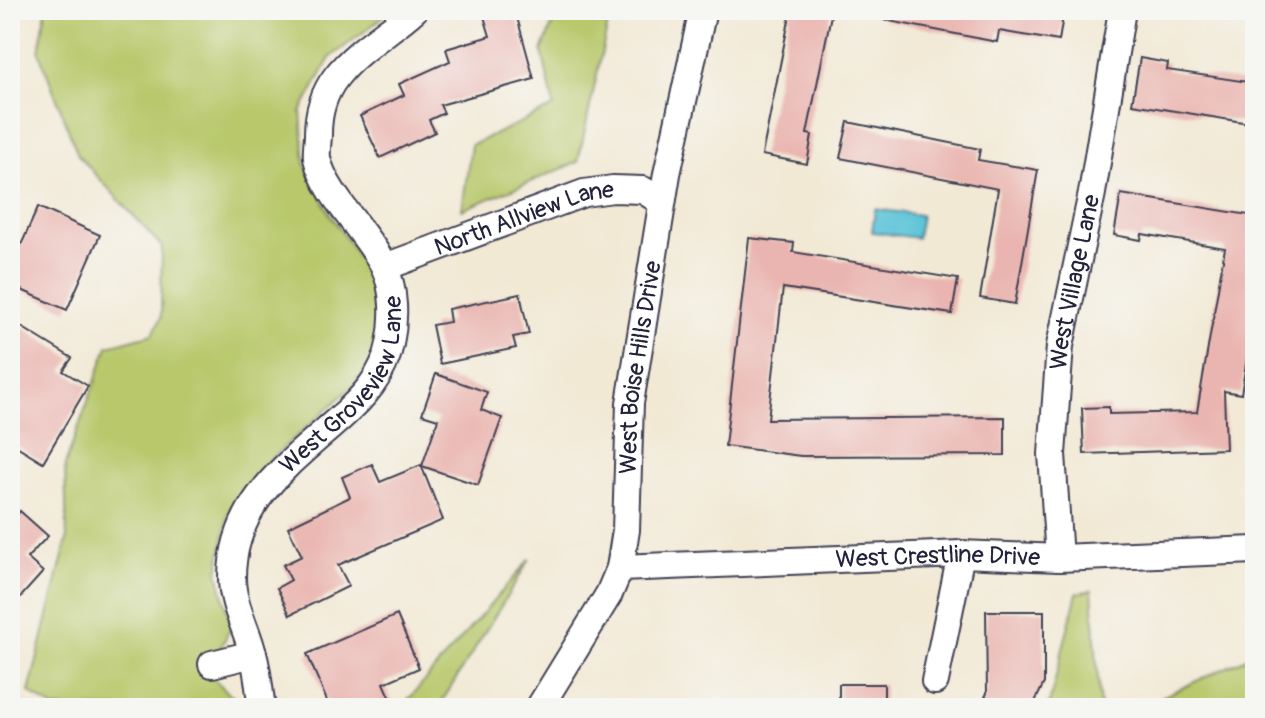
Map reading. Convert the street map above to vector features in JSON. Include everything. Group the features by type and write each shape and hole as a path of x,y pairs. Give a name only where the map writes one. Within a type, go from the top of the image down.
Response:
{"street":[{"name":"West Groveview Lane","path":"262,708 253,654 238,610 232,580 235,547 245,515 266,485 360,400 379,374 390,347 393,322 385,267 331,189 317,159 318,122 323,98 337,75 414,10"},
{"name":"West Boise Hills Drive","path":"539,708 609,594 620,568 626,530 630,403 662,202 703,10"},
{"name":"West Village Lane","path":"1059,558 1052,454 1060,346 1092,193 1122,10"},
{"name":"North Allview Lane","path":"385,267 584,193 613,189 643,190 662,202"},
{"name":"West Crestline Drive","path":"620,568 961,554 1059,558 1255,550"},
{"path":"935,681 961,554"},
{"path":"212,664 253,654"}],"green space":[{"path":"46,10 392,10 330,58 301,112 305,164 331,216 371,276 380,319 375,356 352,387 264,465 229,510 218,572 231,627 208,673 244,708 53,708 29,692 67,540 65,465 108,346 153,334 161,318 162,247 78,155 39,52"},
{"path":"558,10 611,10 578,162 462,210 471,145 554,107 542,51"},
{"path":"530,559 438,708 401,708"},
{"path":"1092,590 1100,708 1048,708 1077,593"},
{"path":"1255,654 1255,708 1138,708"}],"water":[{"path":"875,209 921,215 917,238 872,232"}],"building":[{"path":"482,10 515,10 534,79 440,105 444,113 429,120 435,132 380,158 360,116 404,95 399,84 450,61 446,49 490,36"},
{"path":"791,10 832,10 807,134 812,135 807,164 762,155"},
{"path":"885,10 1064,10 1059,41 999,31 997,42 884,20"},
{"path":"1140,58 1168,63 1167,70 1255,83 1255,124 1132,104"},
{"path":"848,122 980,149 978,160 1038,170 1015,304 980,298 998,189 840,158"},
{"path":"1121,194 1255,216 1250,256 1255,257 1255,310 1241,394 1224,391 1226,449 1084,454 1082,408 1109,407 1109,414 1197,412 1225,248 1142,234 1141,240 1114,235"},
{"path":"38,207 100,235 67,310 10,285 10,270"},
{"path":"749,238 794,243 793,252 958,279 952,314 783,288 768,419 1005,417 1005,455 801,456 725,446"},
{"path":"520,294 529,334 513,337 516,348 440,364 432,325 450,322 448,309"},
{"path":"10,320 72,358 63,371 88,386 43,462 10,442"},
{"path":"436,374 487,392 481,410 502,418 478,485 422,466 438,419 422,414"},
{"path":"372,464 380,482 421,465 443,520 338,565 349,586 290,615 277,588 291,580 283,565 302,556 288,527 350,497 342,477"},
{"path":"20,511 48,536 27,558 43,572 10,609 10,523"},
{"path":"986,611 1044,611 1044,683 1032,708 980,708 987,693"},
{"path":"397,615 419,668 384,683 395,708 330,708 307,654"},
{"path":"839,684 884,684 884,708 839,708"}]}
